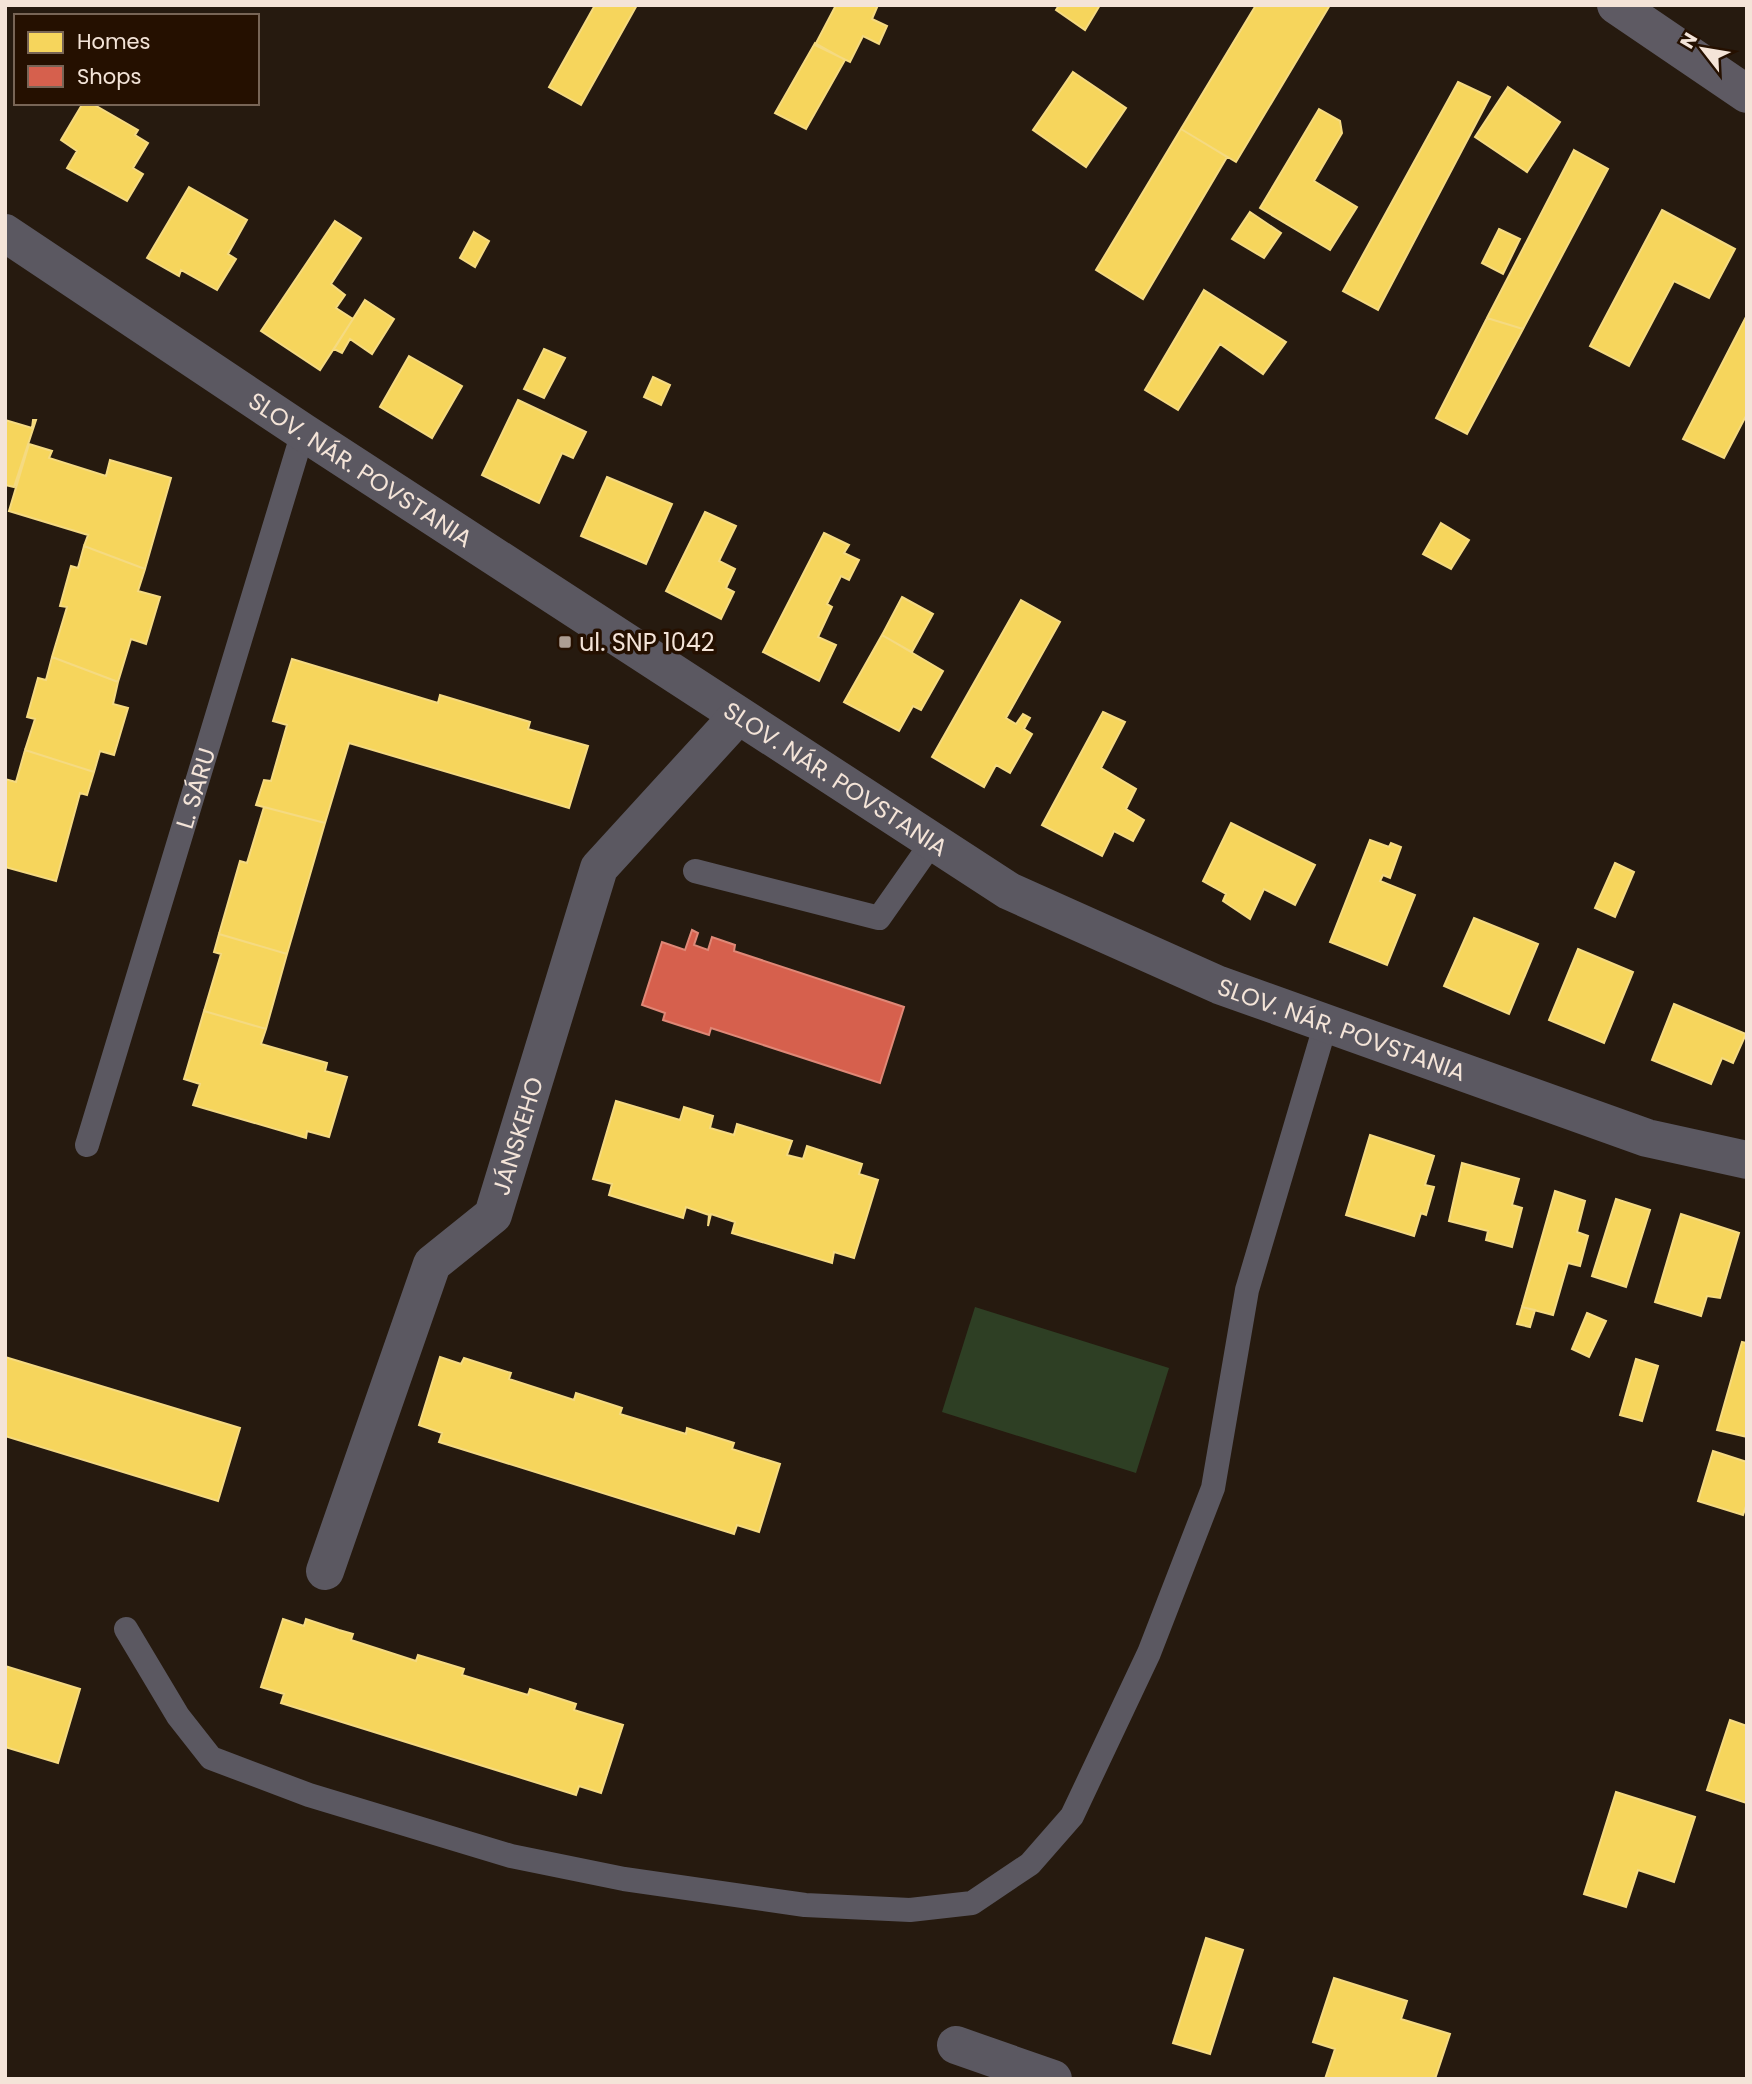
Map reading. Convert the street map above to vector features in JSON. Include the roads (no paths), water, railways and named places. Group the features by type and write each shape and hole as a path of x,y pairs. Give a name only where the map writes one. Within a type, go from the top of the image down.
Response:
{"street":[{"path":"1616,5 1747,94"},
{"name":"SLOV. NÁR. POVSTANIA","path":"5,233 303,432 1009,891 1219,985 1647,1138 1747,1160"},
{"name":"JÁNSKEHO","path":"325,1572 432,1265 494,1215 599,867 738,716"},
{"path":"956,2045 1053,2079"}],"lane":[{"name":"L. SÁRU","path":"87,1145 303,432"},
{"path":"695,871 878,918 933,841"},
{"path":"127,1629 178,1716 211,1758 309,1795 511,1856 624,1879 804,1905 910,1910 972,1903 1030,1864 1072,1816 1149,1653 1213,1488 1247,1290 1326,1023"}],"place":[{"name":"ul. SNP 1042","path":"565,642"}]}
